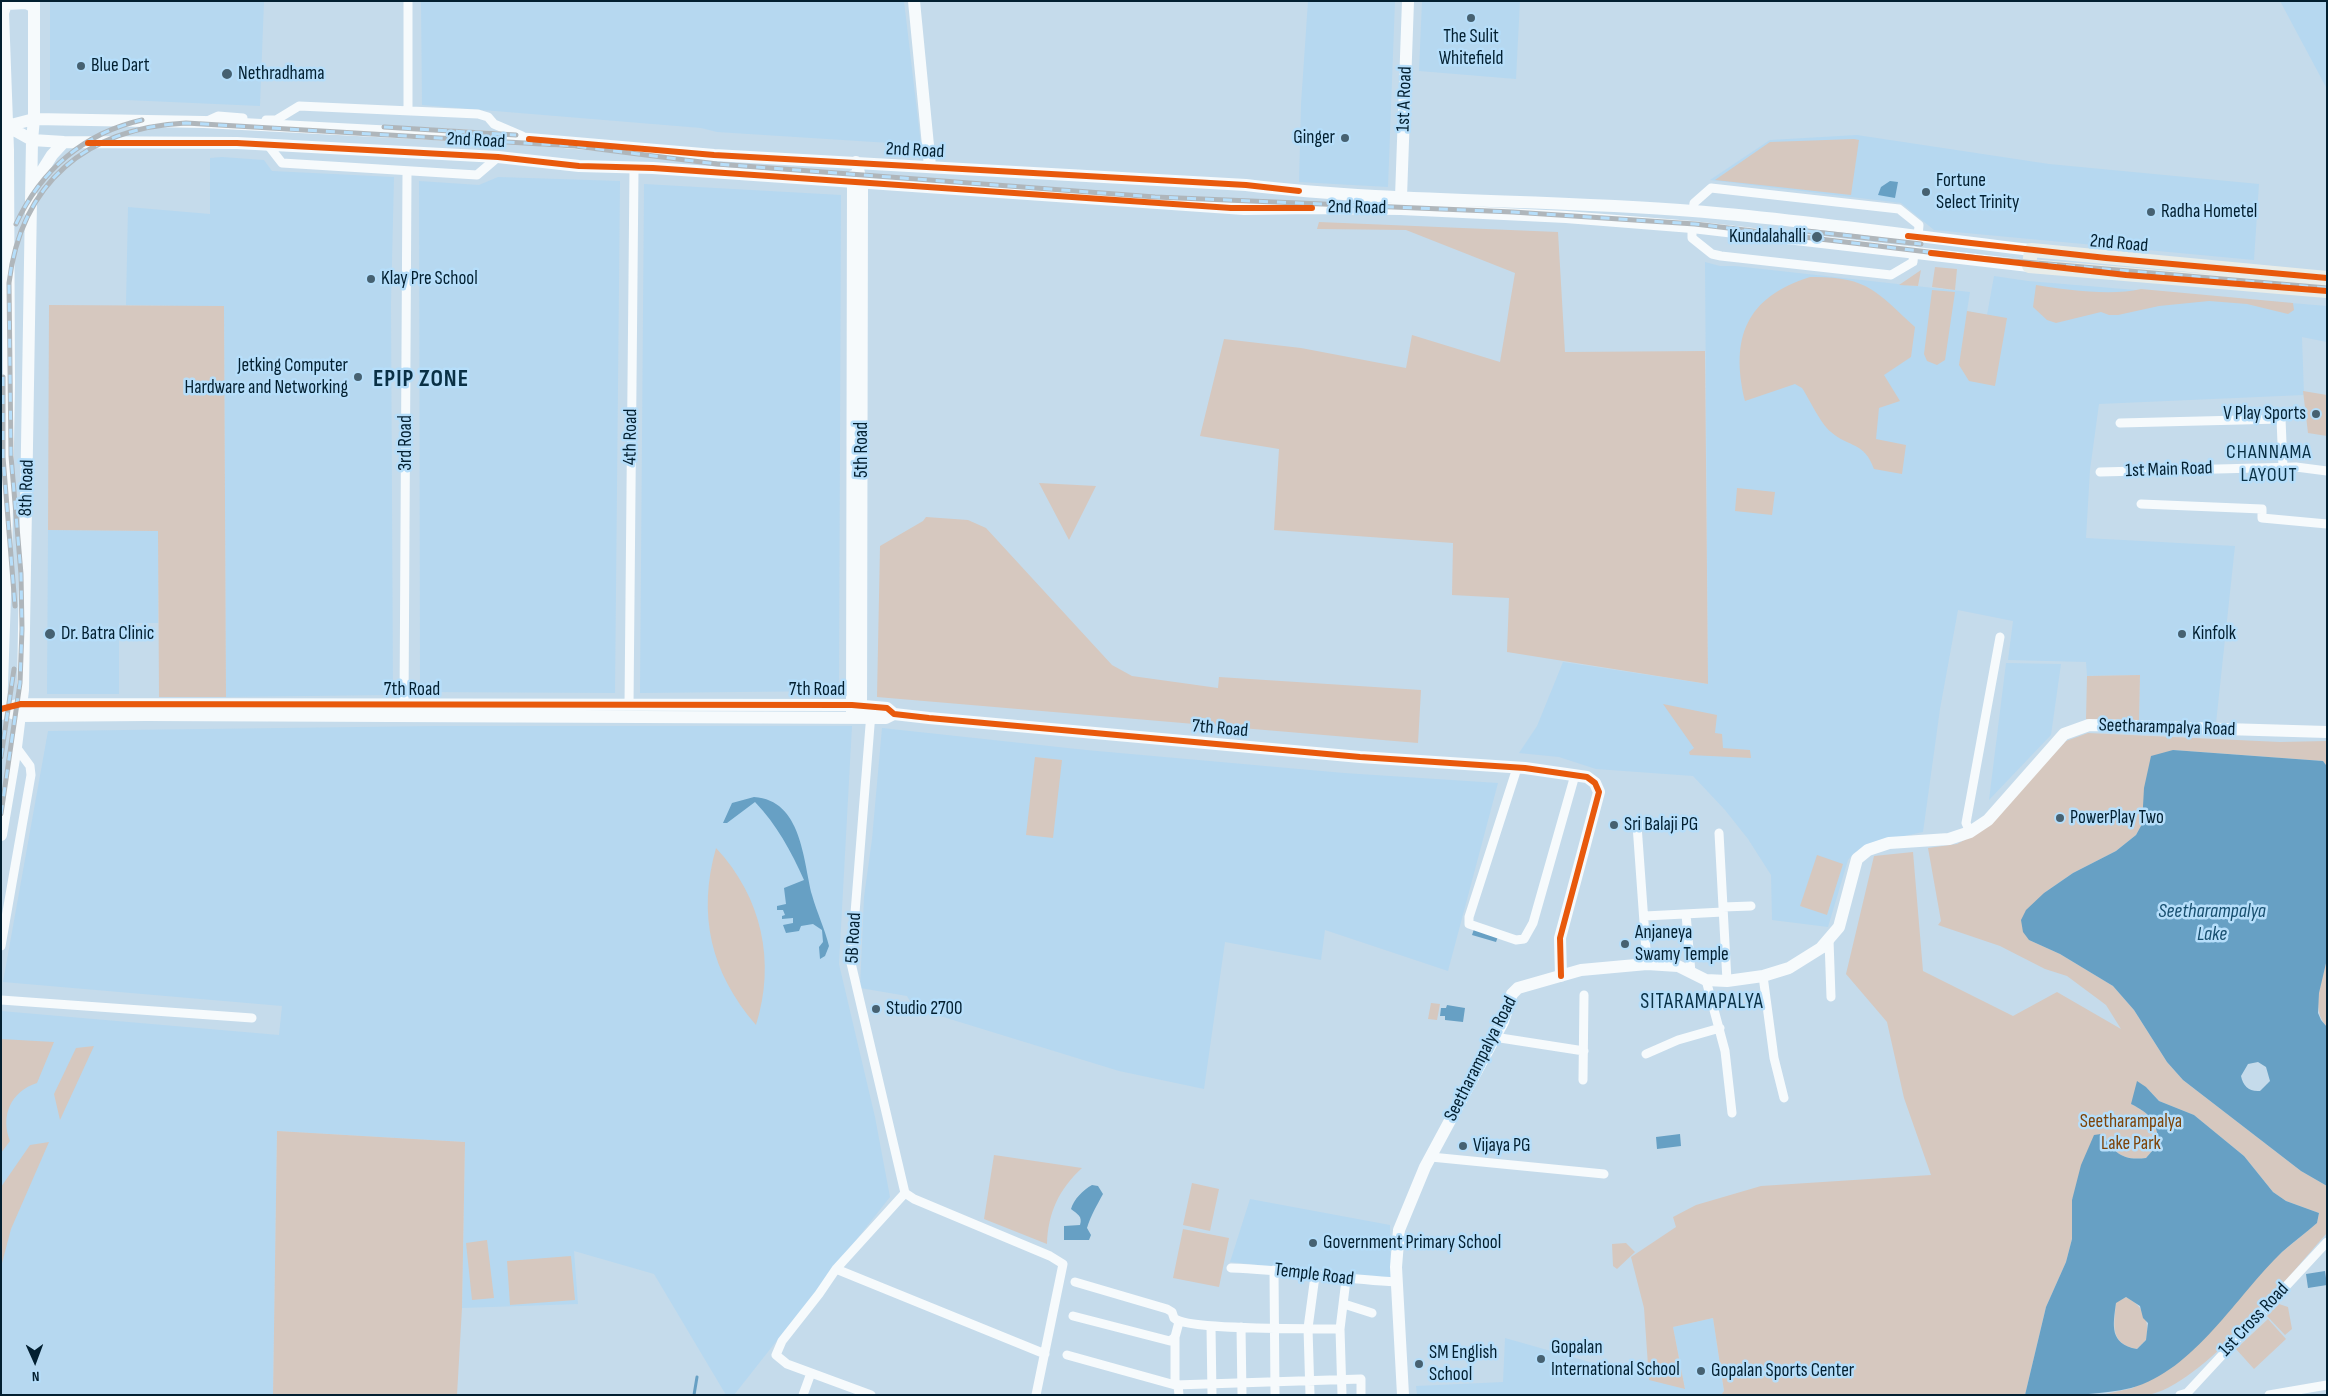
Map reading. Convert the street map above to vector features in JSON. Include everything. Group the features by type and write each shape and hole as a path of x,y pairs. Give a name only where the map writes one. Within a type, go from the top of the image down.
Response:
{"main road":[{"path":"914,1 930,166"},
{"name":"1st A Road","path":"1401,196 1408,1"},
{"path":"7,2 34,4"},
{"name":"8th Road","path":"1,711 6,566 9,255 4,126 3,13 7,2"},
{"name":"8th Road","path":"1,835 16,747 20,710 32,140 34,119 34,4"},
{"name":"2nd Road","path":"4,126 34,119 204,122 529,139 714,155 930,166 1401,196 1693,211 2031,250 2327,278"},
{"path":"167,142 168,122"},
{"name":"2nd Road","path":"4,126 32,140 64,142 167,142 268,145 498,157 579,166 634,169 653,168 857,184 1257,209 1433,211 1566,216 1692,227 1914,251 2029,266 2327,291"},
{"path":"32,186 52,155 64,142"},
{"name":"5th Road","path":"855,162 857,184 857,469 862,711"},
{"path":"1270,188 1274,204 1281,209"},
{"path":"1257,209 1263,206 1270,188"},
{"path":"2029,266 2031,250"},
{"path":"9,255 30,255"},
{"name":"7th Road","path":"1,711 862,711 887,708 894,714 1360,757 1517,768 1587,776 1595,783 1599,792 1560,938 1561,976"},
{"name":"Seetharampalya Road","path":"1403,1395 1396,1282 1398,1230 1431,1157 1503,1022 1512,994 1518,988 1582,970 1647,964 1678,966 1706,980 1727,981 1763,976 1789,968 1821,948 1839,927 1857,859 1868,850 1890,843 1949,839 1970,832 1988,820 2064,734 2089,725 2327,732"}],"street":[{"path":"408,1 408,110"},
{"path":"204,122 218,116 276,120 299,106 408,110 478,114 529,139"},
{"path":"268,145 282,163 407,172 477,175 498,157"},
{"name":"4th Road","path":"629,710 634,169"},
{"name":"3rd Road","path":"404,710 407,172"},
{"path":"1693,211 1694,203 1711,188 1889,208 1899,210 1919,225 1918,237"},
{"path":"1692,227 1692,238 1712,254 1730,258 1892,275 1913,262 1914,251"},
{"path":"2120,423 2281,419 2283,467"},
{"name":"1st Main Road","path":"2100,472 2283,467 2327,471"},
{"path":"2142,504 2262,509 2262,518 2327,524"},
{"path":"1970,832 1966,823 2000,636"},
{"name":"5B Road","path":"862,711 851,962 906,1193"},
{"path":"1,946 31,775 30,766 16,747"},
{"path":"1517,768 1469,917 1469,924 1516,940 1524,939 1532,922 1575,775"},
{"path":"1647,964 1637,825 1669,823"},
{"path":"1719,833 1727,981"},
{"path":"1645,916 1686,914 1751,906"},
{"path":"1686,914 1691,973"},
{"path":"1829,940 1831,997"},
{"path":"1763,976 1774,1058 1784,1098"},
{"path":"1706,980 1720,1028 1732,1113"},
{"path":"1583,1080 1584,995"},
{"path":"1,1000 252,1018"},
{"path":"1646,1054 1678,1040 1720,1028"},
{"path":"1494,1037 1584,1051"},
{"path":"1431,1157 1604,1174"},
{"path":"871,1395 787,1364 776,1355 782,1341 836,1269 906,1193 914,1199 1050,1256 1063,1264 1036,1395"},
{"name":"1st Cross Road","path":"2180,1395 2187,1392 2327,1242"},
{"name":"Temple Road","path":"1231,1268 1274,1270 1346,1280 1396,1282"},
{"path":"836,1269 1044,1354"},
{"path":"1274,1270 1275,1395"},
{"path":"1310,1395 1308,1328 1315,1276"},
{"path":"1342,1395 1340,1329 1346,1280"},
{"path":"1076,1282 1168,1309 1179,1322 1211,1327 1340,1329"},
{"path":"1344,1304 1372,1312"},
{"path":"1073,1316 1170,1340 1175,1337"},
{"path":"1179,1322 1175,1337 1179,1395"},
{"path":"1211,1327 1212,1395"},
{"path":"1241,1327 1242,1395"},
{"path":"1067,1355 1177,1385 1342,1378 1361,1379 1361,1395"},
{"path":"803,1395 811,1373"},
{"path":"2269,1395 2327,1385"}],"shaded area":[{"path":"50,1 264,1 260,106 126,100 50,100"},
{"path":"421,1 904,1 921,145 717,132 701,128 422,105"},
{"path":"1308,1 1395,1 1388,187 1299,182 1301,104"},
{"path":"1422,1 1520,1 1516,79 1419,71"},
{"path":"2280,1 2327,1 2327,89"},
{"path":"1857,135 2049,164 2259,184 2254,260 1934,230 1901,203 1710,180 1770,140"},
{"path":"210,158 264,160 272,171 394,177 391,304 393,695 226,697 224,307 126,305 128,207 210,214"},
{"path":"498,177 620,181 615,693 420,692 419,181 479,185"},
{"path":"644,184 841,195 839,691 640,693"},
{"path":"1705,262 1720,266 1735,266 1970,292 1967,311 1987,315 1994,276 2028,281 2327,306 2327,342 2302,337 2304,395 2099,404 2090,470 2086,538 2235,546 2216,723 2139,720 2140,675 2087,676 2086,662 2008,660 2013,621 1958,610 1940,709 1923,832 1882,841 1854,853 1848,860 1828,927 1772,920 1771,875 1748,839 1725,810 1693,776 1596,769 1559,757 1519,753 1537,726 1563,662 1708,684"},
{"path":"48,530 159,531 158,623 119,623 119,694 47,694"},
{"path":"2006,663 2061,664 2051,735 1989,800"},
{"path":"436,726 852,726 839,964 875,1117 890,1197 734,1395 726,1395 654,1274 574,1251 578,1304 462,1308 465,1142 277,1131 273,1395 1,1395 1,1011 279,1035 282,1006 3,982 48,731"},
{"path":"882,728 1086,750 1344,773 1498,783 1448,971 1325,930 1321,960 1225,942 1204,1089 1119,1071 914,1008 907,996 860,988 864,897 872,839"},
{"name":"Government Primary School","path":"1250,1199 1390,1225 1391,1279 1230,1262"},
{"name":"Gopalan International School","path":"1713,1318 1724,1391 1721,1395 1417,1395 1416,1386 1503,1382 1505,1338 1685,1389 1673,1327"}],"green space":[{"path":"1859,140 1851,195 1715,180 1770,142"},
{"path":"1319,222 1558,232 1565,352 1705,351 1708,684 1507,652 1509,598 1452,595 1453,543 1274,530 1279,449 1200,436 1224,339 1301,348 1406,368 1412,335 1500,362 1515,273 1406,230 1317,229"},
{"path":"1935,267 1957,269 1955,290 1932,287"},
{"path":"1921,270 1918,286 1899,285"},
{"path":"1810,277 1845,279 1869,288 1880,295 1915,327 1911,357 1884,375 1900,401 1879,408 1876,439 1906,445 1902,474 1874,469 1870,460 1861,449 1838,437 1827,428 1802,388 1795,384 1745,401 1740,358 1742,339 1748,323 1757,308 1771,296 1788,285"},
{"path":"2036,285 2103,292 2141,289 2293,303 2294,310 2288,314 2247,304 2209,301 2159,306 2118,315 2109,315 2101,312 2056,323 2047,320 2033,307"},
{"path":"1932,290 1955,292 1945,360 1937,365 1927,361 1924,354"},
{"path":"49,305 224,306 226,697 159,697 158,531 48,530"},
{"path":"1967,311 2007,318 1995,386 1969,381 1959,365"},
{"name":"V Play Sports","path":"2303,391 2327,395 2327,436 2308,433"},
{"path":"1039,483 1096,486 1069,540"},
{"path":"1737,488 1775,492 1772,515 1735,511"},
{"path":"926,517 968,520 986,528 1112,665 1132,676 1218,688 1219,677 1421,690 1418,743 877,697 880,546 923,521"},
{"path":"2140,675 2139,720 2086,719 2087,676"},
{"path":"1663,704 1717,715 1715,733 1722,734 1723,748 1750,750 1751,758 1690,755 1689,752 1694,748"},
{"name":"Seetharampalya Lake Park","path":"2088,733 2280,742 2327,741 2327,780 2326,765 2323,761 2173,750 2144,807 2142,824 2136,835 2116,851 2073,873 2044,893 2029,940 2060,954 2113,986 2134,1010 2167,1062 2183,1080 2301,1171 2327,1186 2327,1233 2243,1326 2193,1372 2169,1387 2147,1395 2101,1395 2133,1388 2282,1252 2317,1223 2319,1213 2286,1201 2273,1192 2244,1156 2194,1115 2159,1101 2146,1087 2131,1104 2143,1111 2151,1119 2156,1129 2159,1143 2146,1158 2130,1158 2115,1150 2102,1134 2072,1200 2072,1239 2066,1262 2046,1307 2025,1395 1721,1395 1724,1391 1713,1318 1673,1327 1685,1389 1649,1380 1644,1308 1631,1257 1676,1227 1673,1217 1696,1205 1761,1186 1931,1175 1904,1098 1887,1022 1846,974 1874,856 1913,852 1923,971 2013,1016 2057,992 2121,1029 2106,1005 2067,976 2045,969 2000,946 1938,925 1941,921 1928,848 1957,844 1983,830 2066,741"},
{"path":"1035,757 1062,760 1053,838 1026,835"},
{"path":"716,848 732,867 744,887 761,931 765,978 756,1025 728,985 712,942 708,920 708,897 710,873"},
{"path":"1817,855 1843,864 1827,915 1800,906"},
{"path":"2327,959 2327,1027 2319,1012 2318,1003 2320,985"},
{"path":"1431,1003 1440,1004 1437,1020 1428,1019"},
{"path":"1,1039 54,1042 37,1083 20,1092 10,1106 6,1123 10,1141 1,1153"},
{"path":"94,1046 60,1120 54,1094 76,1048"},
{"path":"277,1131 465,1142 462,1308 457,1395 273,1395"},
{"path":"49,1142 11,1229 1,1267 1,1187 30,1145"},
{"path":"994,1155 1082,1168 1067,1184 1056,1202 1052,1212 1047,1244 984,1219"},
{"path":"1192,1183 1219,1189 1210,1231 1183,1225"},
{"path":"1183,1229 1229,1238 1219,1287 1173,1278"},
{"path":"487,1240 494,1298 472,1300 466,1243"},
{"path":"1626,1243 1635,1252 1617,1269 1613,1266 1612,1244"},
{"path":"571,1256 575,1300 510,1305 507,1261"},
{"path":"2126,1297 2137,1305 2146,1321 2146,1340 2137,1349 2122,1343 2115,1332 2116,1302"},
{"path":"2279,1304 2288,1307 2292,1329 2285,1335 2267,1316"},
{"path":"2268,1319 2286,1339 2254,1369 2236,1349"}],"water":[{"path":"1890,181 1898,182 1895,198 1878,195 1881,187"},
{"name":"Seetharampalya Lake","path":"2173,750 2323,761 2326,765 2327,959 2319,993 2318,1013 2327,1027 2327,1186 2301,1171 2183,1080 2167,1062 2134,1010 2113,986 2060,954 2029,940 2023,932 2021,920 2026,910 2044,893 2073,873 2116,851 2136,835 2142,824 2144,788 2151,756","holes":["2258,1062 2266,1067 2270,1081 2260,1091 2247,1088 2241,1076 2248,1064"]},
{"path":"754,797 770,801 782,809 791,820 798,834 812,895 829,946 825,956 820,959 819,947 823,942 822,930 813,924 801,926 799,931 786,933 783,925 793,923 793,918 782,919 782,916 785,915 783,910 777,910 777,906 786,904 784,888 804,880 777,829 755,802 727,823 723,823 732,803"},
{"path":"1476,923 1500,931 1496,942 1472,935"},
{"path":"1447,1005 1465,1008 1463,1022 1445,1020 1445,1016 1440,1016 1441,1008 1446,1008"},
{"path":"2137,1081 2146,1087 2159,1101 2194,1115 2244,1156 2273,1192 2286,1201 2319,1213 2317,1223 2265,1269 2195,1349 2175,1366 2154,1379 2131,1388 2105,1392 2025,1395 2046,1307 2066,1262 2072,1239 2072,1200 2081,1165 2094,1135 2101,1134 2119,1154 2137,1159 2146,1158 2159,1143 2156,1129 2151,1119 2143,1111 2131,1104","holes":["2126,1297 2140,1306 2143,1318 2148,1323 2146,1340 2137,1349 2121,1343 2117,1338 2114,1319 2116,1303"]},
{"path":"1680,1134 1681,1146 1657,1149 1656,1137"},
{"path":"1092,1185 1098,1186 1103,1194 1087,1228 1091,1235 1089,1240 1064,1240 1064,1226 1080,1225 1081,1222 1080,1217 1071,1209 1072,1205 1085,1189"},
{"path":"2325,1271 2327,1285 2308,1288 2306,1274"}],"waterway":[{"path":"694,1395 697,1377"}],"railway":[{"path":"16,224 38,187 67,157 83,144 101,134 142,120"},
{"path":"1,814 20,683 22,629 21,574 11,456 9,283 16,247 28,216 44,189 65,167 90,149 118,136 150,127 186,123 575,146 717,164 1155,197 1513,212 1695,224 1978,258 2327,288"},
{"path":"384,127 516,135"},
{"path":"1807,231 1921,244"},
{"path":"3,377 3,457 15,606"},
{"path":"1,757 14,669"}],"cycle path":[{"path":"529,139 714,155 1246,185 1299,191"},
{"path":"88,143 237,143 498,157 579,166 653,168 1231,208 1312,208"},
{"path":"1908,236 2106,258 2327,278"},
{"path":"1931,253 2126,275 2327,291"},
{"path":"1,709 21,704 852,705 887,708 894,714 929,718 1360,757 1525,768 1587,777 1595,783 1599,792 1560,938 1561,976"}],"place":[{"name":"The Sulit Whitefield","path":"1471,18"},
{"name":"Blue Dart","path":"81,66"},
{"name":"Nethradhama","path":"227,74"},
{"name":"Ginger","path":"1345,138"},
{"name":"Fortune Select Trinity","path":"1926,192"},
{"name":"Radha Hometel","path":"2151,212"},
{"name":"Kundalahalli","path":"1817,237"},
{"name":"Klay Pre School","path":"371,279"},
{"name":"Jetking Computer Hardware and Networking","path":"358,377"},
{"name":"V Play Sports","path":"2316,414"},
{"name":"Dr. Batra Clinic","path":"50,634"},
{"name":"Kinfolk","path":"2182,634"},
{"name":"PowerPlay Two","path":"2060,818"},
{"name":"Sri Balaji PG","path":"1614,825"},
{"name":"Anjaneya Swamy Temple","path":"1625,944"},
{"name":"Studio 2700","path":"876,1009"},
{"name":"Vijaya PG","path":"1463,1146"},
{"name":"Government Primary School","path":"1313,1243"},
{"name":"Gopalan International School","path":"1541,1359"},
{"name":"SM English School","path":"1419,1364"},
{"name":"Gopalan Sports Center","path":"1701,1371"}],"district":[{"name":"EPIP ZONE","path":"421,380"},
{"name":"CHANNAMA LAYOUT","path":"2269,464"},
{"name":"SITARAMAPALYA","path":"1702,1003"}]}
